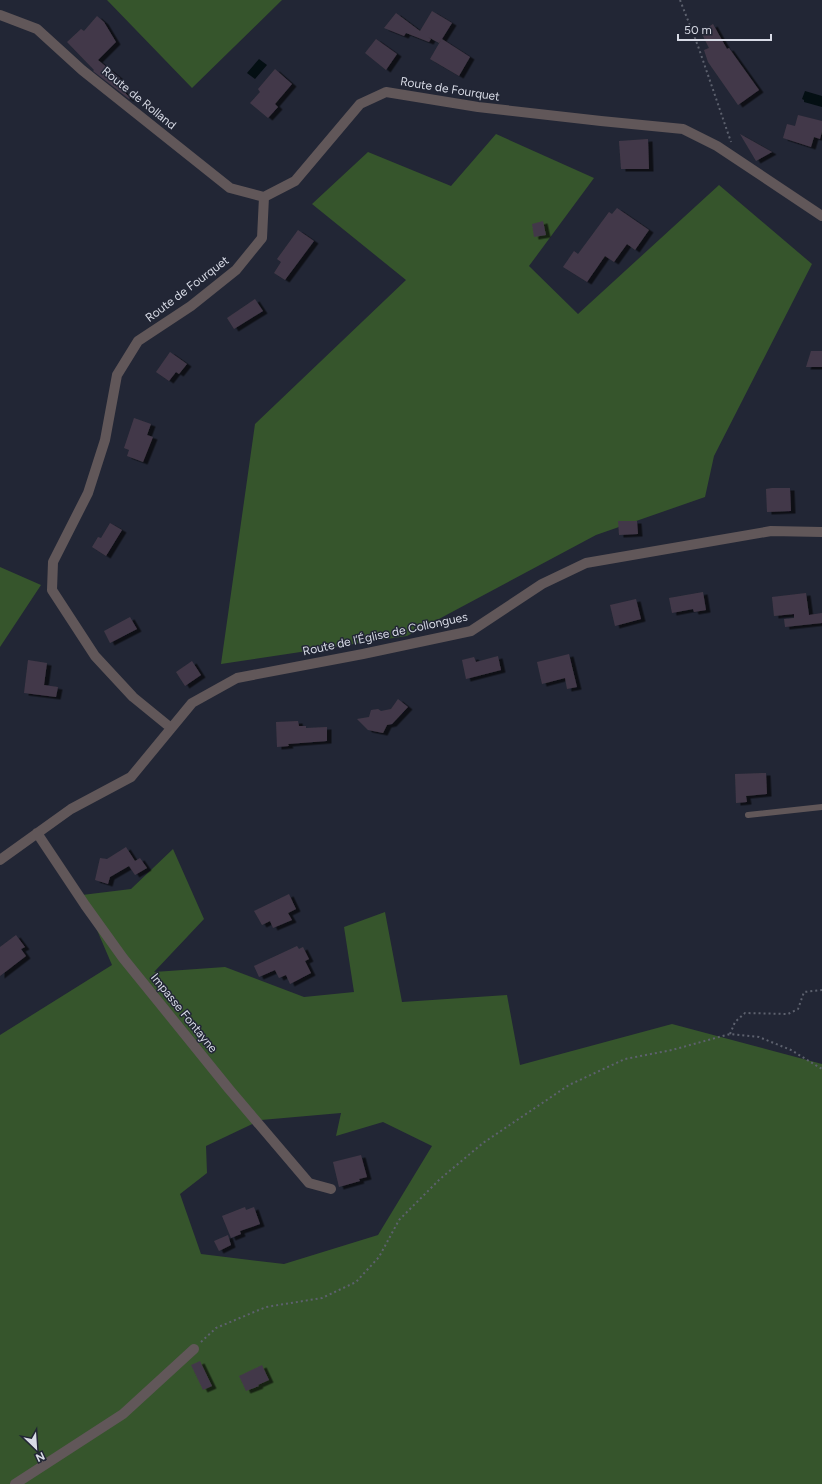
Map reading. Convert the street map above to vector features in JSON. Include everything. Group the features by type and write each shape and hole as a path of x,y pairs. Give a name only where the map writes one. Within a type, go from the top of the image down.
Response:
{"street":[{"name":"Route de Rolland","path":"0,15 37,29 82,70 230,188 264,197"},
{"name":"Route de Fourquet","path":"171,728 133,697 95,656 52,590 54,562 88,494 105,440 117,374 138,341 190,306 236,270 262,238 264,197 295,181 360,104 386,92 478,107 683,129 717,146 822,216"},
{"name":"Route de l’Église de Collongues","path":"0,860 71,809 131,777 192,703 237,678 363,654 471,631 542,584 586,563 771,531 822,532"},
{"name":"Impasse Fontayne","path":"37,833 85,905 123,958 228,1089 309,1183 331,1189"},
{"path":"14,1484 123,1414 194,1349"}],"lane":[{"path":"748,815 822,807"}],"path":[{"path":"680,0 698,46 730,137 736,159"},
{"path":"730,1034 735,1022 745,1013 788,1014 798,1009 804,992 822,990"},
{"path":"194,1349 216,1328 266,1307 322,1298 356,1282 379,1257 399,1220 440,1179 482,1143 569,1085 625,1059 672,1050 730,1034 759,1036 791,1050 822,1069"}],"green space":[{"path":"107,0 282,0 192,88"},
{"path":"496,134 594,178 529,266 578,314 719,185 812,264 714,456 705,497 596,535 407,636 221,664 255,424 406,280 312,204 368,152 451,186"},
{"path":"0,567 41,585 0,647"},
{"path":"173,849 204,919 154,972 225,967 304,997 354,992 344,927 385,912 402,1002 507,995 520,1065 672,1024 822,1064 822,1484 0,1484 0,1035 112,965 82,895 131,889","holes":["341,1113 336,1136 383,1122 432,1146 378,1235 284,1264 201,1254 180,1194 207,1173 206,1146 261,1120"]}],"shaded area":[{"path":"259,59 267,65 255,79 247,73"},
{"path":"805,91 822,96 822,107 804,102 802,99"}],"building":[{"path":"432,11 452,23 442,39 470,57 459,76 430,59 441,40 439,43 428,37 431,39 429,42 406,33 404,36 384,28 396,13 420,31"},
{"path":"97,16 104,22 116,42 98,60 120,78 116,83 130,98 129,99 93,71 94,70 67,42 81,29 84,31"},
{"path":"713,24 727,49 729,48 759,90 738,105 708,62 704,50 709,48 701,32"},
{"path":"376,39 397,54 386,70 365,53"},
{"path":"275,69 292,84 275,104 278,107 268,118 250,103 260,92 258,89"},
{"path":"798,115 822,121 822,132 820,139 814,137 811,147 783,138 787,124 795,126"},
{"path":"740,134 772,152 756,161"},
{"path":"648,139 649,169 621,169 619,141"},
{"path":"617,208 649,230 635,250 627,244 614,262 605,256 587,282 563,267 574,251 578,254 609,212 612,214"},
{"path":"543,221 546,235 534,237 532,224"},
{"path":"298,230 314,241 285,280 274,273 281,262 277,259"},
{"path":"255,299 263,311 234,329 227,318"},
{"path":"811,351 822,351 822,367 806,367"},
{"path":"170,352 187,364 179,374 176,372 169,381 156,372"},
{"path":"134,418 151,424 147,435 153,437 143,462 127,456 129,450 124,448"},
{"path":"790,488 791,511 767,512 766,489"},
{"path":"618,521 637,521 638,534 619,535"},
{"path":"110,523 122,530 106,556 92,547 98,537 101,538"},
{"path":"703,592 706,610 694,612 693,609 672,613 669,598"},
{"path":"806,593 809,615 822,613 822,623 785,627 784,619 794,618 794,614 774,616 772,597"},
{"path":"636,599 641,619 615,626 610,605"},
{"path":"130,617 137,629 110,643 104,631"},
{"path":"569,654 577,687 567,689 565,678 542,684 537,662"},
{"path":"498,656 501,670 466,679 462,660 474,657 476,662"},
{"path":"28,660 47,663 44,685 58,687 56,697 24,693"},
{"path":"192,661 201,675 185,686 176,672"},
{"path":"398,699 408,707 392,724 387,725 383,733 368,730 357,719 369,717 371,710 378,709 381,711 391,709"},
{"path":"298,721 299,726 306,726 306,728 327,727 327,741 288,744 289,746 277,747 276,722"},
{"path":"766,773 767,794 746,796 747,802 736,803 735,774"},
{"path":"126,847 135,861 140,858 147,868 135,875 129,866 110,877 108,884 95,880 100,858 107,859"},
{"path":"289,894 296,909 288,913 292,920 273,928 270,921 262,925 254,911"},
{"path":"16,935 25,947 21,949 26,956 0,976 0,947"},
{"path":"297,946 299,949 303,947 309,959 305,961 311,973 290,984 286,975 279,978 275,970 259,977 254,966"},
{"path":"361,1155 367,1177 359,1179 360,1181 339,1187 333,1162"},
{"path":"245,1207 246,1210 254,1207 260,1224 240,1231 241,1234 231,1238 222,1216"},
{"path":"228,1235 231,1245 219,1251 214,1241"},
{"path":"200,1361 212,1386 203,1390 191,1365"},
{"path":"262,1365 269,1380 246,1391 239,1376"}]}
